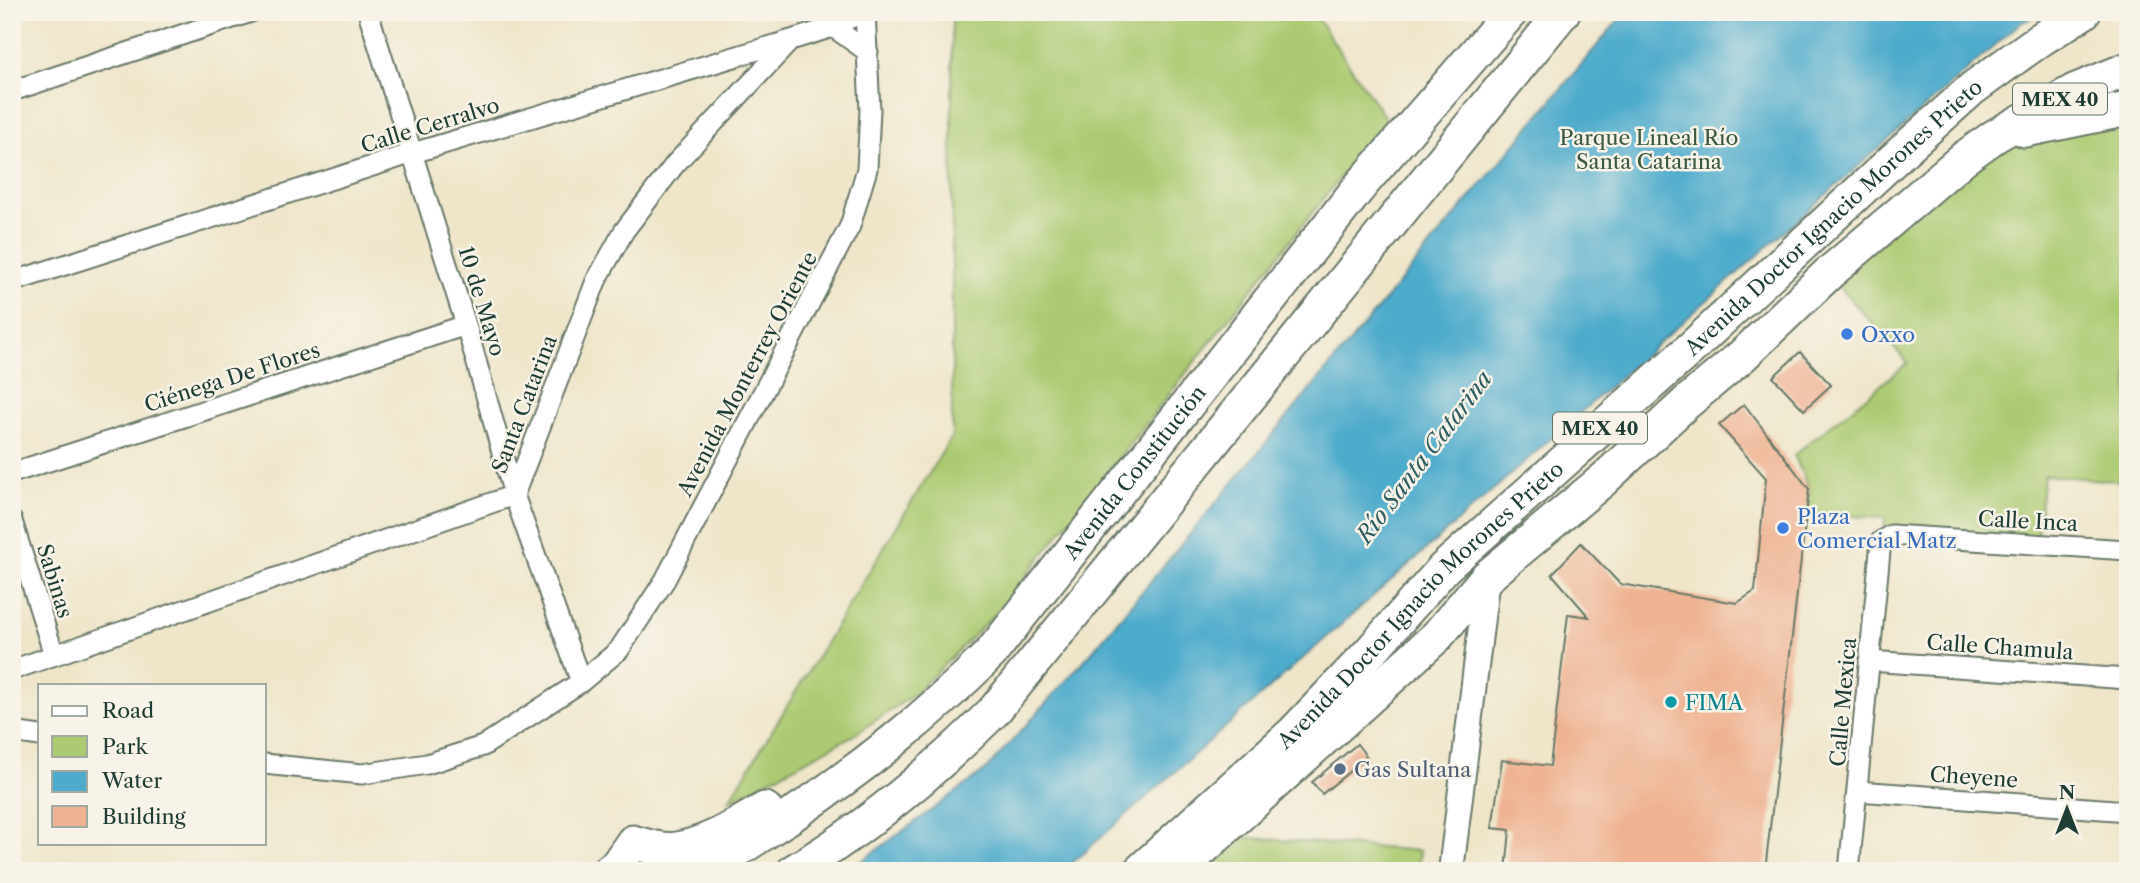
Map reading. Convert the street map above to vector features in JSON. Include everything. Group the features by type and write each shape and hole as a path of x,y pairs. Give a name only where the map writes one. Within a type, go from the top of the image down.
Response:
{"highway":[{"name":"Avenida Constitución","path":"703,871 866,764 931,711 991,653 1361,185 1511,12"},
{"name":"Avenida Constitución","path":"794,871 886,809 924,778 994,711 1563,12"},
{"name":"Avenida Doctor Ignacio Morones Prieto","path":"1140,871 1293,733 1370,652 1444,568 1689,350 1973,88 2084,12"},
{"name":"Avenida Doctor Ignacio Morones Prieto","path":"1178,871 1437,636 1487,577 1603,480 1686,403 1742,356 1828,274 1964,158 1995,136 2074,91 2128,69"},
{"path":"1995,136 2128,109"},
{"path":"609,871 617,865 633,842 656,848 675,849 699,843 796,791 829,776 866,764"}],"street":[{"path":"12,92 251,12"},
{"name":"10 de Mayo","path":"368,12 466,325 514,495 581,682"},
{"name":"Calle Cerralvo","path":"12,282 413,153 833,27 863,12"},
{"name":"Avenida Monterrey Oriente","path":"266,764 362,774 427,764 483,746 581,682 619,650 665,580 850,226 867,169 870,110 868,52 863,12"},
{"path":"833,27 868,52"},
{"name":"Santa Catarina","path":"12,670 514,495 596,281 624,231 676,163 791,40"},
{"name":"Ciénega De Flores","path":"12,473 466,325"},
{"name":"Sabinas","path":"12,521 54,655"},
{"name":"Calle Inca","path":"1884,538 1891,535 2128,550"},
{"name":"Calle Mexica","path":"1849,871 1879,544 1884,538"},
{"path":"1451,871 1487,577"},
{"name":"Calle Chamula","path":"1869,661 2128,679"},
{"path":"12,732 38,736"},
{"name":"Cheyene","path":"1858,791 2128,811"}],"green space":[{"path":"952,12 1313,12 1386,119 1000,609 916,693 854,735 729,801 952,436"},
{"path":"2128,109 2128,482 2044,475 2036,544 1884,538 1885,518 1807,513 1809,489 1794,455 1908,363 1828,274 1964,158"},
{"path":"1241,837 1420,851 1418,871 1209,871"}],"water":[{"name":"Río Santa Catarina","path":"1625,12 2045,12 2020,23 1063,871 848,871 986,770 1090,654"}],"building":[{"name":"Oxxo","path":"1800,352 1831,385 1804,410 1773,377"},
{"name":"FIMA","path":"1744,404 1809,489 1765,871 1506,871 1510,830 1492,828 1502,760 1550,766 1568,614 1589,617 1552,574 1581,543 1620,584 1737,603 1755,591 1766,478 1719,425"},
{"name":"Gas Sultana","path":"1357,744 1367,757 1322,794 1312,782"}],"place":[{"name":"Oxxo","path":"1847,334"},
{"name":"Plaza Comercial Matz","path":"1783,528"},
{"name":"FIMA","path":"1671,702"},
{"name":"Gas Sultana","path":"1340,769"}],"park label":[{"name":"Parque Lineal Río Santa Catarina","path":"1649,149"}]}
